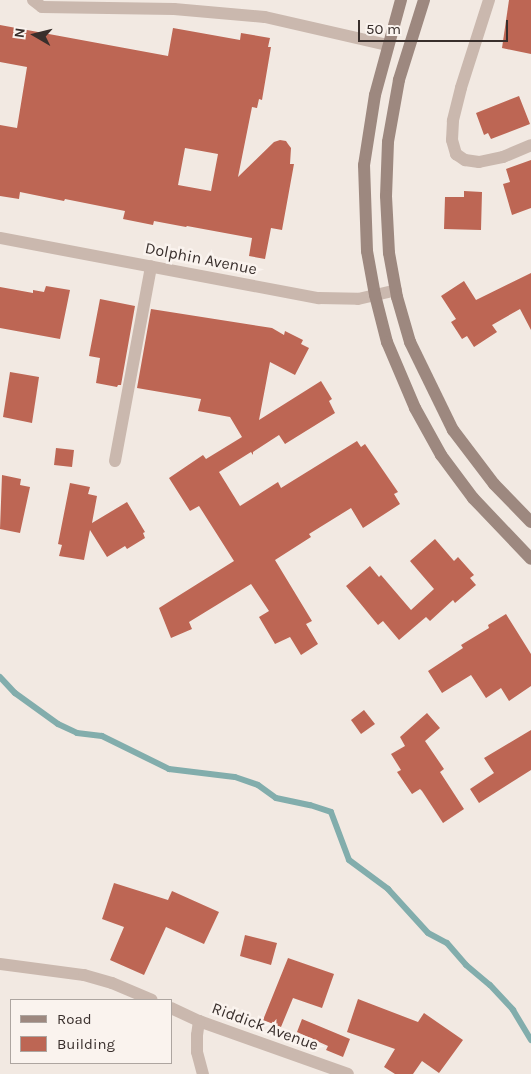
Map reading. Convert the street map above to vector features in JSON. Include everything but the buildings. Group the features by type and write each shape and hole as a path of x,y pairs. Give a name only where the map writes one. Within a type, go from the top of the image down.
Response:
{"main road":[{"path":"401,0 387,45 375,95 364,165 367,251 375,295 388,342 414,408 442,456 473,498 531,559"},
{"path":"424,0 399,80 388,142 386,196 389,253 396,290 410,342 453,430 494,484 531,522"}],"street":[{"path":"33,0 42,7 78,4 174,9 265,17 387,45"},
{"path":"489,0 474,42 453,121 452,140 456,154 465,160 479,162 503,157 531,145"},
{"name":"Dolphin Avenue","path":"0,238 319,298 358,300 396,290"},
{"path":"116,461 151,266"},
{"path":"0,964 84,975 112,983 150,999"},
{"name":"Riddick Avenue","path":"172,1008 199,1021 348,1074"},
{"path":"199,1021 196,1035 197,1052 203,1074"}],"waterway":[{"path":"0,677 15,693 58,724 77,733 102,736 169,769 235,777 258,785 276,798 310,805 331,812 349,860 388,889 428,933 447,943 466,965 490,985 513,1010 531,1040"}]}
